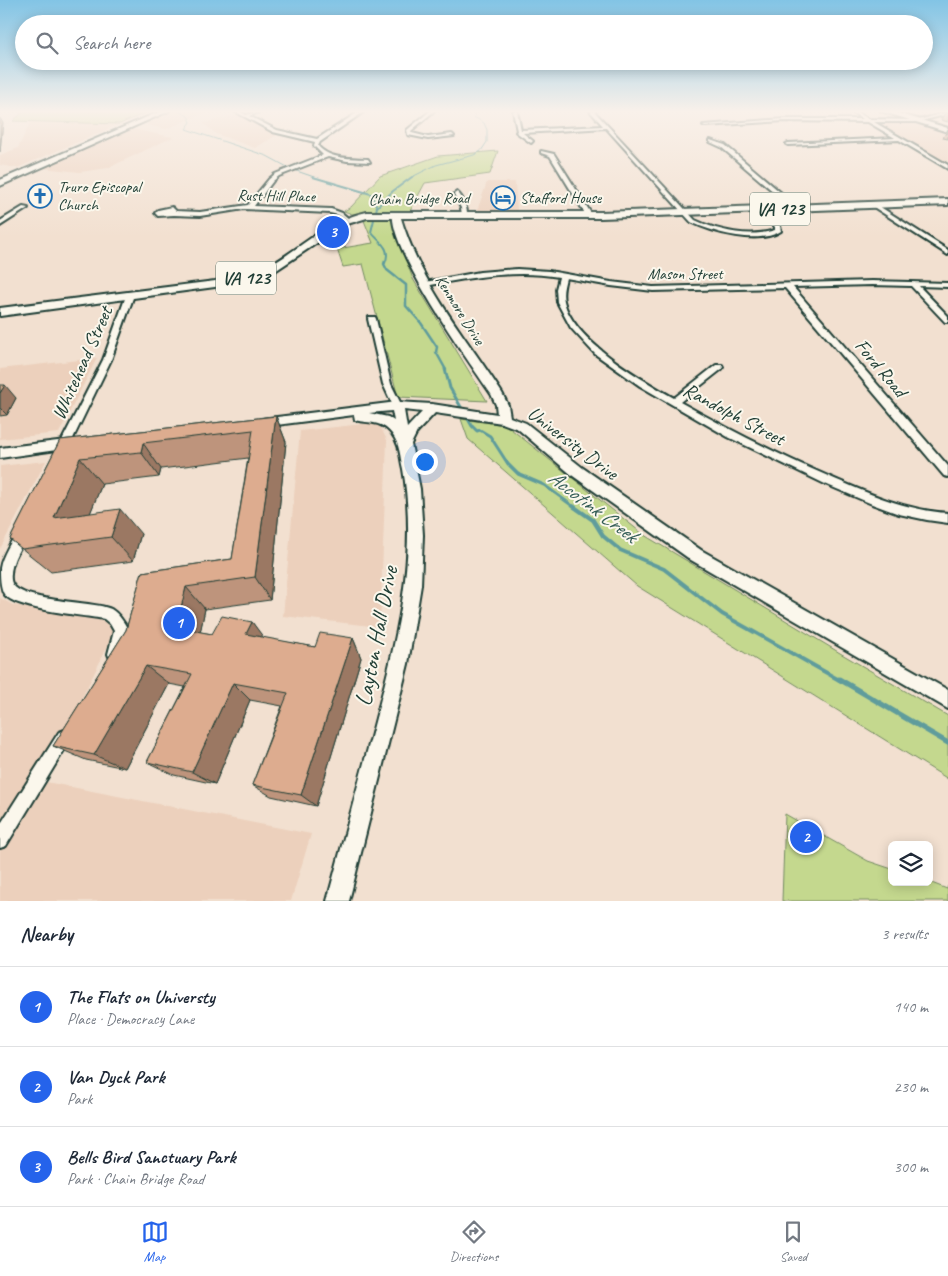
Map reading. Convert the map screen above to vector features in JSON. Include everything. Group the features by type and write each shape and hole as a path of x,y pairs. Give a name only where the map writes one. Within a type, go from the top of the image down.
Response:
{"main road":[{"path":"0,178 62,153"},
{"path":"0,184 65,153"},
{"name":"Chain Bridge Road","path":"0,312 216,284 252,276 279,264 346,219 367,215 686,213 948,202"},
{"path":"400,231 403,224 412,220 448,215"}],"street":[{"path":"324,153 368,161"},
{"path":"547,153 552,155 589,215"},
{"path":"631,153 693,220 704,226 744,234 778,231 778,227 764,210"},
{"path":"731,153 797,209"},
{"path":"924,153 948,167"},
{"path":"250,207 271,180 295,167 328,155"},
{"path":"457,194 464,208 465,215"},
{"path":"874,206 948,253"},
{"name":"Rust Hill Place","path":"174,213 194,214 250,207 296,211 326,210 340,214 346,219"},
{"path":"0,224 25,208"},
{"name":"Kenmore Drive","path":"391,215 425,284 444,316 496,393 502,405 504,419"},
{"name":"Mason Street","path":"425,284 503,272 531,271 653,289 913,284 948,286"},
{"name":"Randolph Street","path":"563,275 559,290 559,300 573,326 608,360 674,402 758,449 880,503 914,513 948,518"},
{"path":"913,284 948,320"},
{"name":"Ford Road","path":"788,286 948,474"},
{"name":"Whitehead Street","path":"56,461 107,360 130,295"},
{"name":"Layton Hall Drive","path":"338,901 399,664 413,585 416,526 413,489 397,406 387,384 372,319"},
{"path":"674,402 719,367"},
{"name":"University Drive","path":"248,424 397,406 436,408 482,414 504,419 522,426 578,472 696,554 948,700"},
{"path":"324,416 380,418 392,424 405,443 413,429 436,408"},
{"path":"0,453 84,443"},
{"path":"29,519 6,570 5,580 8,590 14,595 35,601 102,613 115,620 121,630 117,649 107,666"},
{"path":"0,840 71,725"}],"shaded area":[{"path":"5,153 52,153 17,168 0,165 0,155"},
{"path":"76,153 139,153 108,168 80,172 42,168"},
{"path":"927,153 948,153 948,165"},
{"path":"487,182 515,182 517,211 477,211"},
{"path":"97,358 59,433 0,439 0,369"},
{"path":"372,423 380,426 387,440 380,627 283,616 300,431"},
{"path":"46,461 0,549 0,466"},
{"path":"0,598 13,605 119,623 41,781 311,834 291,901 0,901"}],"green space":[{"path":"497,153 490,174 425,183 410,211 370,211 352,214 344,211 351,207 380,176 438,156"},
{"path":"363,218 387,218 391,220 413,279 487,401 398,397 363,264 343,267 337,249 373,243"},
{"path":"461,419 506,425 644,535 948,716 948,779 637,586 468,439"},
{"path":"785,814 868,861 888,868 888,886 933,886 933,884 947,889 948,886 948,901 782,901"}],"building":[{"path":"0,385 5,385 0,393"},
{"path":"276,416 255,577 186,587 177,624 187,625 185,629 212,634 222,616 252,622 246,634 315,647 320,633 353,638 301,795 252,785 288,693 233,683 192,772 147,762 192,674 146,666 94,755 53,746 126,630 142,572 232,559 253,430 143,443 141,452 80,458 54,518 120,509 111,537 22,549 10,539 60,440"}],"waterway":[{"name":"Accotink Creek","path":"258,153 291,169 317,178"},
{"path":"412,177 436,165 477,153"},
{"name":"Accotink Creek","path":"313,177 371,194 377,207"},
{"path":"377,207 393,191 412,177"},
{"name":"Accotink Creek","path":"377,207 371,232 386,249 387,258 385,263"},
{"name":"Accotink Creek","path":"385,261 384,264 387,270 406,285 406,306 421,323 437,347 436,352 446,370"},
{"name":"Accotink Creek","path":"445,369 450,388 472,426 477,431 480,430 490,436 508,464 518,474 544,485 574,507"},
{"name":"Accotink Creek","path":"573,506 593,520 603,536 620,550 664,569 722,614 841,681"},
{"name":"Accotink Creek","path":"839,679 948,743"}],"place":[{"name":"Truro Episcopal Church","path":"40,196"},
{"name":"Stafford House","path":"503,198"},
{"name":"Bells Bird Sanctuary Park","path":"333,232"},
{"name":"The Flats on Universty","path":"179,623"},
{"name":"Van Dyck Park","path":"806,837"}]}
